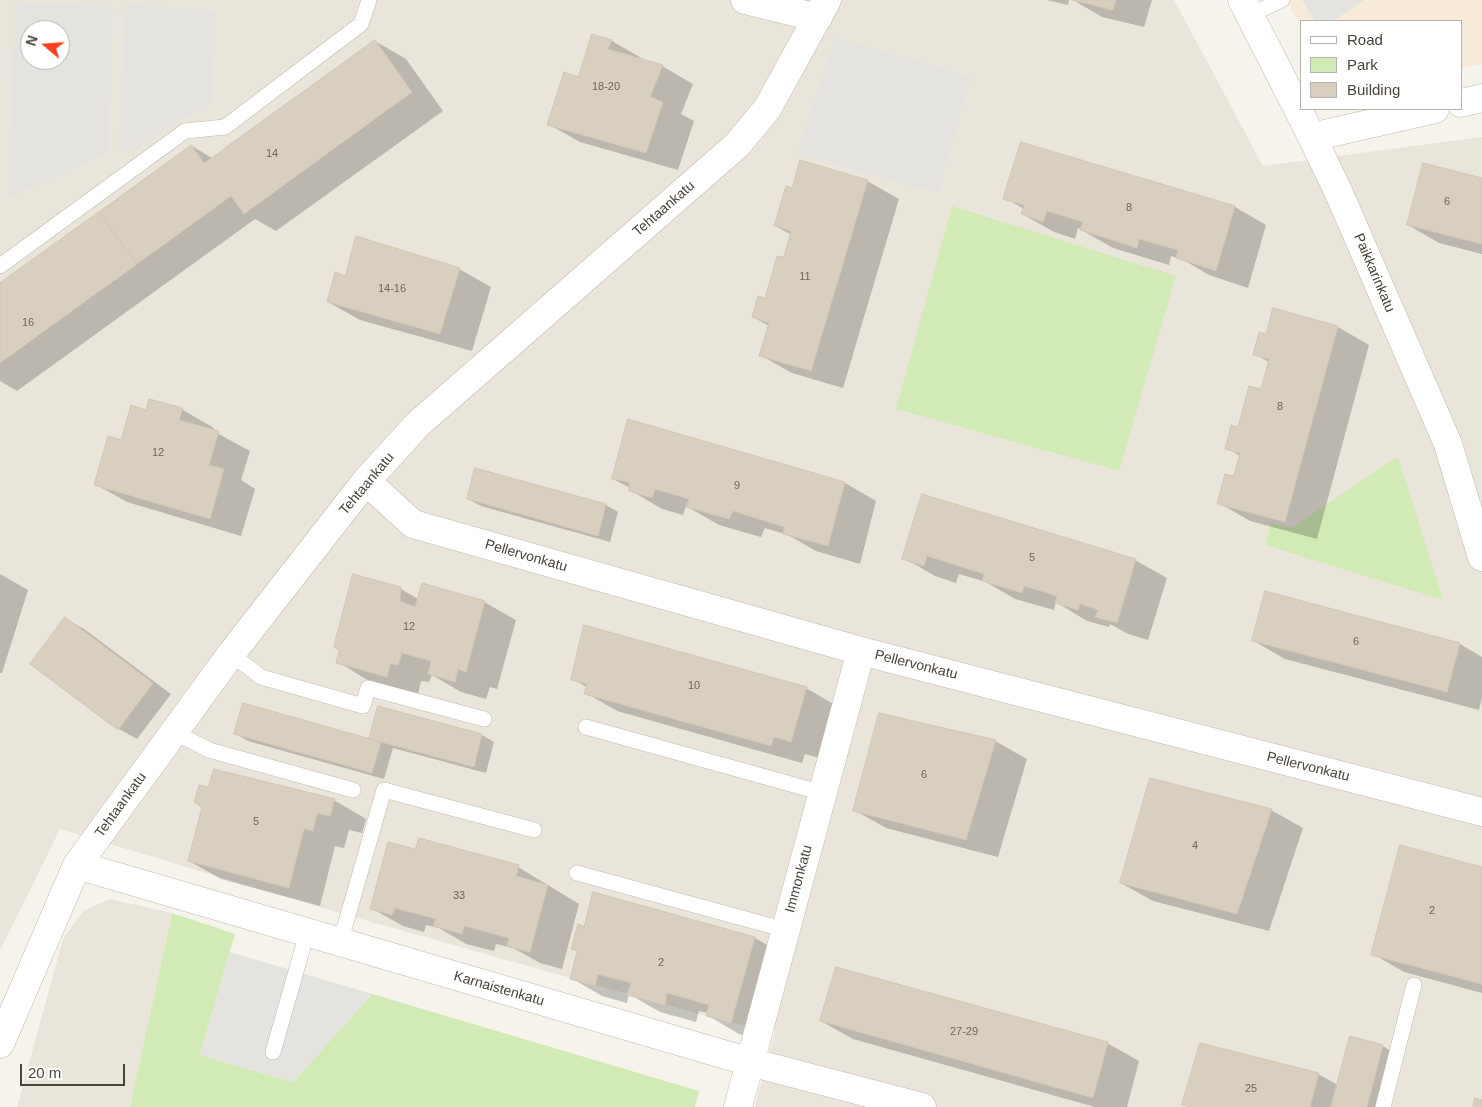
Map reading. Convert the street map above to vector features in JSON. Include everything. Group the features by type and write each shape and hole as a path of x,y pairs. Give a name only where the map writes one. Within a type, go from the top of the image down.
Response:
{"street":[{"path":"746,0 823,9"},
{"name":"Paikkarinkatu","path":"1246,8 1338,191 1448,444 1482,557"},
{"name":"Tehtaankatu","path":"0,1044 77,865 231,654 366,481 418,424 737,145 767,109 823,9"},
{"path":"1462,103 1482,98"},
{"path":"1312,136 1430,110"},
{"name":"Pellervonkatu","path":"366,481 413,524 861,652 1482,812"},
{"name":"Immonkatu","path":"738,1107 861,652"},
{"name":"Karnaistenkatu","path":"77,865 750,1062 922,1107"}],"lane":[{"path":"0,266 185,131 225,127 360,24 369,0"},
{"path":"1246,8 1282,0"},
{"path":"231,654 261,677 363,706 368,688 484,719"},
{"path":"586,728 823,793"},
{"path":"174,732 209,750 353,790"},
{"path":"340,943 384,790 534,830"},
{"path":"577,873 786,930"},
{"path":"273,1052 308,933"},
{"path":"1382,1107 1414,985"}],"shaded area":[{"path":"0,0 1174,0 1263,166 1482,137 1482,1107 755,1107 775,1030 731,1023 336,912 60,829 0,951"},
{"path":"1286,0 1482,0 1482,64 1462,68 1462,20 1300,20 1300,24"},
{"path":"1302,0 1364,0 1334,20 1314,20"},
{"path":"15,2 113,7 108,152 8,198"},
{"path":"126,4 216,11 211,103 118,154"},
{"path":"835,37 971,77 938,193 797,154"},
{"path":"110,899 172,913 130,1107 17,1107 63,939 83,911"},
{"path":"230,952 372,994 293,1082 200,1055"}],"green space":[{"path":"952,206 1176,276 1119,471 896,409"},
{"path":"1398,456 1443,600 1265,545 1271,523 1292,528"},
{"path":"172,913 235,934 200,1055 293,1082 372,994 699,1091 695,1107 130,1107"}],"building":[{"path":"1073,0 1116,0 1113,10"},
{"path":"592,34 612,40 608,49 663,65 650,97 663,102 646,153 547,125 564,72 578,77"},
{"path":"375,40 412,92 244,214 231,196 137,264 99,212 191,145 204,163"},
{"path":"1021,142 1235,206 1216,271 1176,258 1178,250 1139,239 1137,248 1080,230 1083,222 1047,211 1043,222 1021,214 1024,205 1003,199"},
{"path":"800,160 868,180 811,371 759,356 769,323 752,317 758,296 765,298 777,256 784,257 791,231 774,226 786,186 792,188"},
{"path":"1423,163 1482,178 1482,244 1407,225"},
{"path":"99,212 137,264 0,363 0,283"},
{"path":"356,236 460,268 440,334 327,302 335,272 345,276"},
{"path":"1273,308 1338,326 1285,522 1217,504 1225,474 1234,476 1240,453 1225,449 1231,425 1238,427 1249,386 1261,389 1269,359 1253,355 1259,332 1266,334"},
{"path":"149,399 183,408 179,420 219,431 209,465 224,469 210,519 94,485 108,436 121,440 131,405 146,410"},
{"path":"628,419 845,482 828,546 783,534 784,527 733,511 729,519 686,507 689,499 655,489 652,498 629,491 629,482 612,479"},
{"path":"475,468 606,504 598,536 467,499"},
{"path":"922,494 1136,559 1117,623 1095,617 1098,610 1080,604 1078,610 1055,603 1057,596 1024,586 1022,593 982,581 984,574 927,556 924,566 902,559"},
{"path":"353,574 401,587 400,601 415,607 422,583 485,601 466,672 458,669 455,682 428,674 431,661 402,653 398,665 390,664 387,677 336,663 339,650 334,647"},
{"path":"1265,591 1460,643 1447,692 1252,641"},
{"path":"65,617 153,683 118,730 30,664"},
{"path":"584,625 807,687 791,742 774,737 771,746 584,694 587,684 571,680"},
{"path":"243,703 381,742 372,773 234,734"},
{"path":"378,706 482,734 474,767 369,739"},
{"path":"879,713 996,740 966,840 853,811"},
{"path":"214,769 335,799 330,816 317,813 313,831 304,829 289,888 188,861 202,807 194,802 199,785 208,787"},
{"path":"1150,778 1272,809 1237,914 1120,883"},
{"path":"419,838 519,865 516,876 548,885 530,952 507,946 509,938 464,926 462,934 433,926 436,919 395,908 392,915 370,909 388,842 415,849"},
{"path":"1400,845 1482,867 1482,984 1371,955"},
{"path":"593,892 755,937 731,1023 706,1016 709,1005 667,993 665,1005 627,995 631,983 598,974 595,986 570,979 577,951 571,949 578,924 584,926"},
{"path":"836,967 1108,1042 1093,1098 820,1021"},
{"path":"1350,1036 1383,1045 1367,1107 1331,1107"},
{"path":"1200,1043 1319,1073 1310,1107 1191,1107 1182,1105"},
{"path":"1475,1098 1482,1100 1482,1107 1473,1107"}]}
